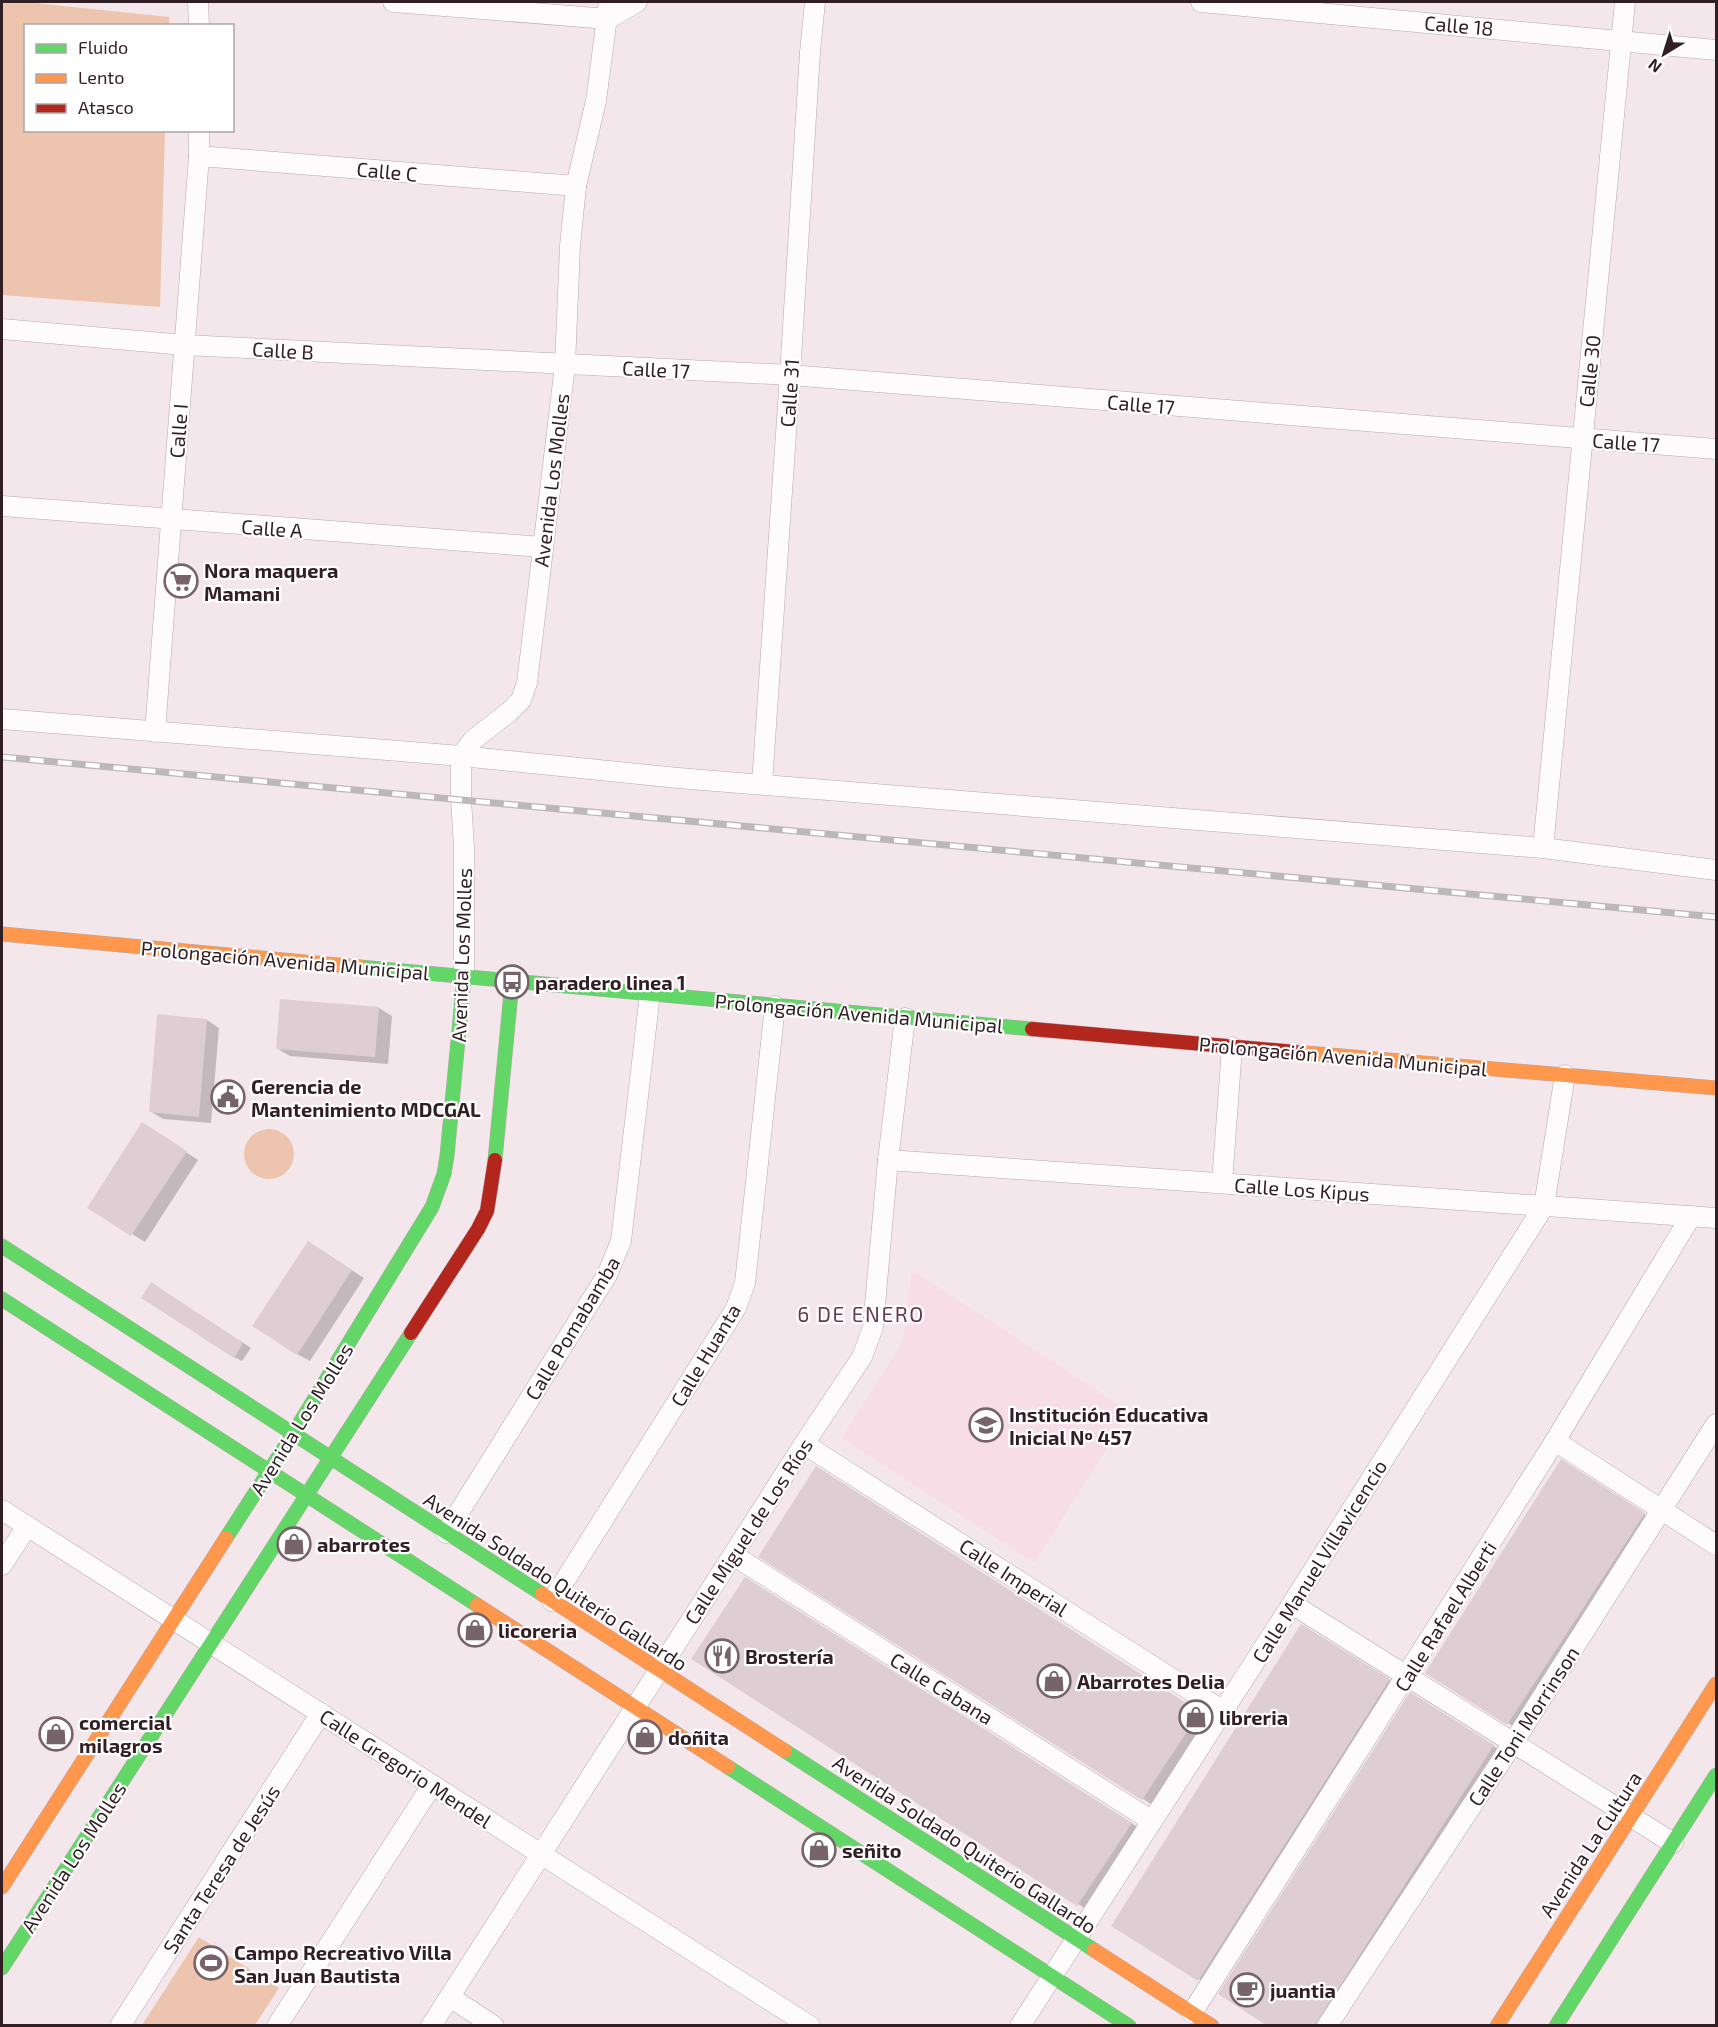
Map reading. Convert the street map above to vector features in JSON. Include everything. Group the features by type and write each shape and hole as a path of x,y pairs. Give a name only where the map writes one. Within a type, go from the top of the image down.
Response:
{"street":[{"path":"198,2 198,24"},
{"path":"393,2 609,10 637,2"},
{"name":"Calle 31","path":"762,784 815,2"},
{"name":"Calle 18","path":"1201,2 1716,50"},
{"name":"Calle 30","path":"1543,848 1625,2"},
{"name":"Avenida Los Molles","path":"2,1887 293,1434 439,1192 447,1156 464,977 461,756 473,740 521,700 527,683 565,365 570,246 576,186 596,101 609,10"},
{"name":"Calle I","path":"155,732 199,132"},
{"name":"Calle C","path":"199,156 576,186"},
{"name":"Calle B","path":"2,329 185,345 565,365"},
{"name":"Calle 17","path":"565,365 790,375 1716,449"},
{"name":"Calle A","path":"2,506 543,547"},
{"path":"2,719 1543,848 1716,870"},
{"name":"Prolongación Avenida Municipal","path":"2,934 905,1018 1716,1088"},
{"name":"Avenida Los Molles","path":"2,1968 478,1229 487,1210 494,1174 512,982"},
{"name":"Calle Pomabamba","path":"446,1533 607,1275 621,1241 650,994"},
{"name":"Calle Huanta","path":"552,1601 736,1308 745,1283 775,1006"},
{"name":"Calle Miguel de Los Ríos","path":"432,2025 862,1357 873,1327 888,1160 905,1018"},
{"path":"1222,1183 1232,1047"},
{"name":"Calle Manuel Villavicencio","path":"1020,2025 1292,1604 1544,1206 1565,1075"},
{"name":"Calle Los Kipus","path":"888,1160 1716,1218"},
{"name":"Calle Rafael Alberti","path":"1192,2013 1555,1441 1691,1216"},
{"name":"Avenida Soldado Quiterio Gallardo","path":"2,1246 1212,2025"},
{"path":"2,1299 1129,2025"},
{"name":"Calle Toni Morrinson","path":"1327,2025 1513,1743 1716,1424"},
{"path":"1555,1441 1716,1545"},
{"name":"Calle Imperial","path":"804,1444 1223,1711"},
{"name":"Calle Gregorio Mendel","path":"2,1510 810,2025"},
{"path":"2,1565 27,1526"},
{"name":"Calle Cabana","path":"733,1555 1152,1821"},
{"path":"1292,1604 1673,1843"},
{"name":"Avenida La Cultura","path":"1497,2025 1716,1684"},
{"name":"Santa Teresa de Jesús","path":"120,2025 321,1713"},
{"path":"1556,2025 1716,1775"},
{"path":"277,2025 432,1785"},
{"path":"450,1997 494,2025"}],"shaded area":[{"path":"2,2 25,2 169,17 169,24 24,24 24,132 165,132 160,307 2,295"},
{"path":"264,1129 274,1129 287,1136 294,1149 294,1159 287,1172 274,1179 264,1179 255,1175 248,1168 244,1159 244,1149 248,1140 255,1133"},
{"name":"Institución Educativa Inicial Nº 457","path":"912,1270 1130,1412 1034,1563 842,1438 903,1341"},
{"name":"Campo Recreativo Villa San Juan Bautista","path":"199,1937 279,1988 255,2025 142,2025"}],"building":[{"path":"280,999 379,1007 375,1057 276,1049"},
{"path":"157,1014 207,1019 199,1117 149,1112"},
{"path":"142,1122 187,1151 131,1236 87,1208"},
{"path":"308,1241 352,1270 297,1355 252,1326"},
{"path":"151,1282 243,1343 234,1358 141,1298"},
{"path":"1561,1459 1645,1513 1507,1725 1425,1673"},
{"path":"816,1466 1200,1712 1142,1800 758,1557"},
{"path":"745,1577 1132,1823 1077,1906 691,1659"},
{"path":"1301,1624 1390,1679 1198,1981 1111,1926"},
{"path":"1410,1692 1494,1745 1315,2025 1266,2025 1218,1994"}],"railway":[{"path":"2,757 1716,917"}],"traffic: fast":[{"path":"360,967 1032,1029"},
{"path":"226,1538 293,1434 432,1207 444,1174 447,1156 464,977"},
{"path":"495,1160 512,982"},
{"path":"2,1246 542,1594"},
{"path":"2,1299 477,1605"},
{"path":"2,1968 411,1333"},
{"path":"785,1751 1094,1950"},
{"path":"728,1767 1129,2026"},
{"path":"1556,2026 1716,1775"}],"traffic: slow":[{"path":"2,934 360,967"},
{"path":"1295,1052 1716,1088"},
{"path":"2,1887 226,1538"},
{"path":"542,1594 785,1751"},
{"path":"477,1605 728,1767"},
{"path":"1497,2026 1716,1684"},
{"path":"1094,1950 1212,2026"}],"traffic: jam":[{"path":"1032,1029 1295,1052"},
{"path":"411,1333 478,1229 487,1211 495,1160"}],"place":[{"name":"Nora maquera Mamani","path":"181,581"},
{"name":"paradero linea 1","path":"512,982"},
{"name":"Gerencia de Mantenimiento MDCGAL","path":"228,1097"},
{"name":"Institución Educativa Inicial Nº 457","path":"986,1425"},
{"name":"abarrotes","path":"294,1544"},
{"name":"licoreria","path":"475,1630"},
{"name":"Brostería","path":"722,1656"},
{"name":"Abarrotes Delia","path":"1054,1681"},
{"name":"libreria","path":"1196,1717"},
{"name":"comercial milagros","path":"56,1734"},
{"name":"doñita","path":"645,1737"},
{"name":"señito","path":"819,1850"},
{"name":"Campo Recreativo Villa San Juan Bautista","path":"211,1963"},
{"name":"juantia","path":"1247,1990"}],"district":[{"name":"6 DE ENERO","path":"861,1313"}]}
